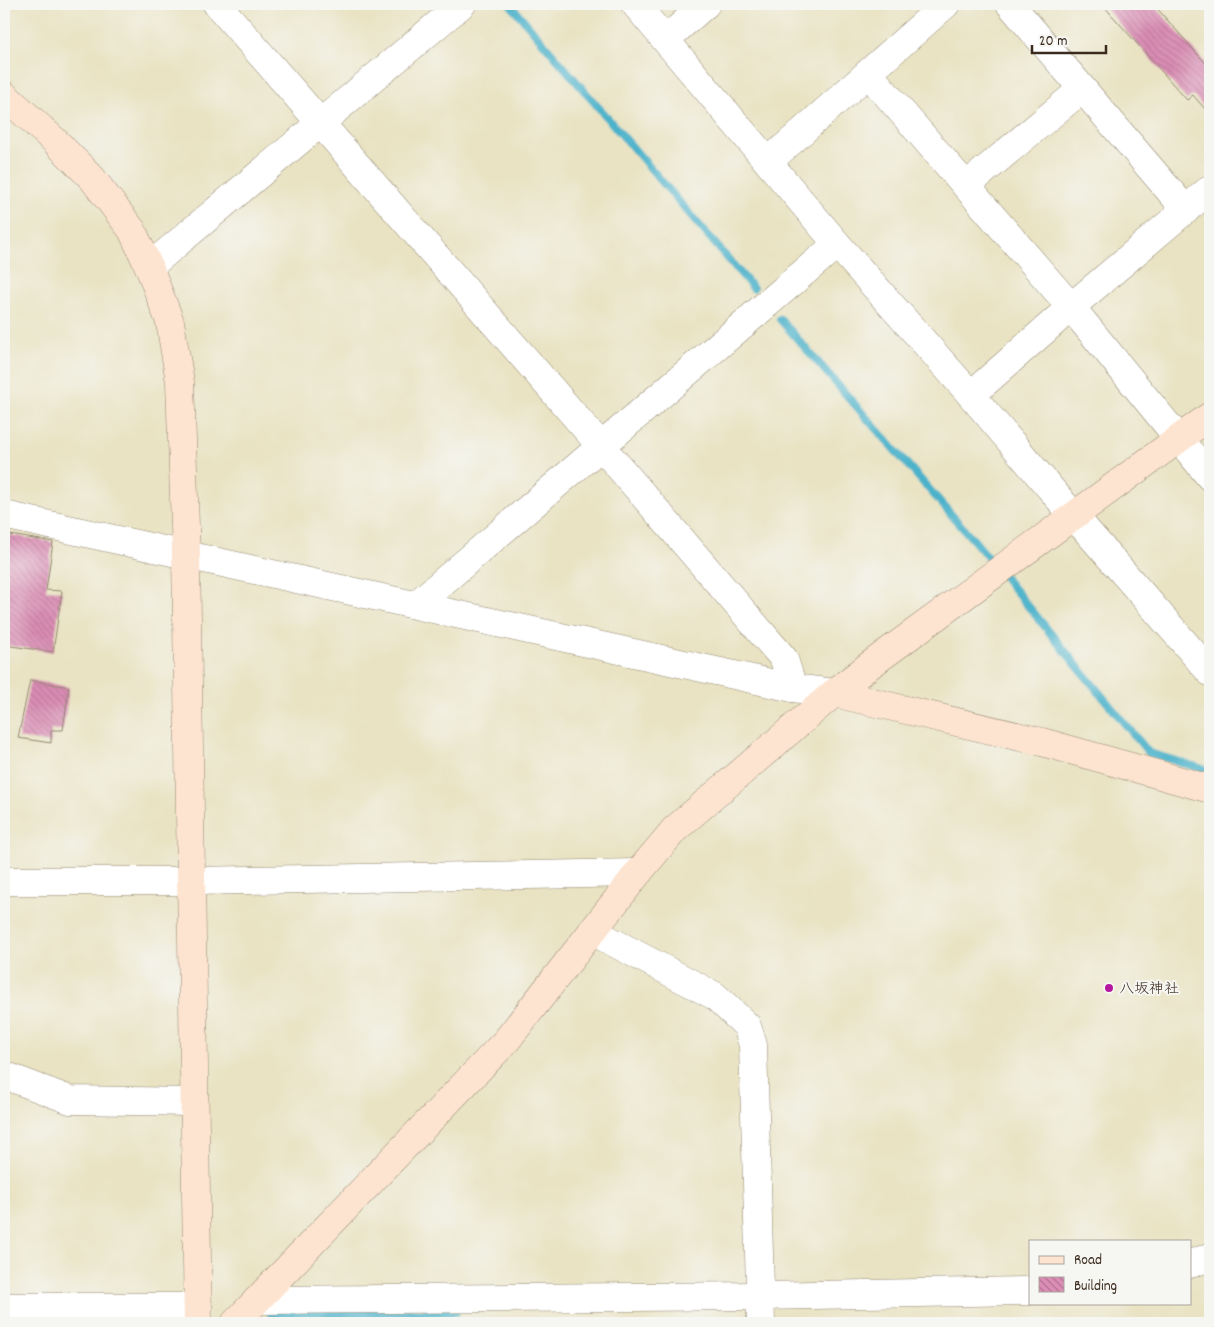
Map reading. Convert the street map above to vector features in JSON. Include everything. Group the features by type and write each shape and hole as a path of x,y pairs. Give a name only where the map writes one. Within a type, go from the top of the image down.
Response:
{"street":[{"path":"217,4 784,659 794,688"},
{"path":"149,267 462,4"},
{"path":"635,4 837,244 972,395 1073,515 1210,672"},
{"path":"666,39 706,4"},
{"path":"769,161 946,4"},
{"path":"1010,4 1186,210"},
{"path":"868,73 1071,307 1210,477"},
{"path":"966,186 1082,89"},
{"path":"4,95 55,141 92,178 132,230 149,267 170,322 180,382 186,555 198,1315 4,1307"},
{"path":"972,395 1071,307 1210,189"},
{"path":"417,604 837,244"},
{"path":"235,1323 506,1041 638,873 676,829 834,693 870,665 1210,416"},
{"path":"4,515 794,688 834,693 1042,742 1210,789"},
{"path":"4,881 638,873"},
{"path":"592,931 715,996 747,1026 753,1045 761,1323"},
{"path":"4,1075 70,1100 194,1102"},
{"path":"1192,1263 1210,1257"},
{"path":"258,1300 761,1296 1029,1291"}],"building":[{"path":"1102,4 1153,4 1210,68 1210,115 1193,95 1187,100"},
{"path":"4,534 53,542 46,590 62,591 53,652 4,645"},
{"path":"30,680 69,687 63,730 51,730 51,743 18,738"}],"waterway":[{"path":"510,4 753,288"},
{"path":"780,319 977,544 1149,753 1210,771"},
{"path":"271,1315 456,1312"}],"place":[{"name":"八坂神社","path":"1109,988"}]}
